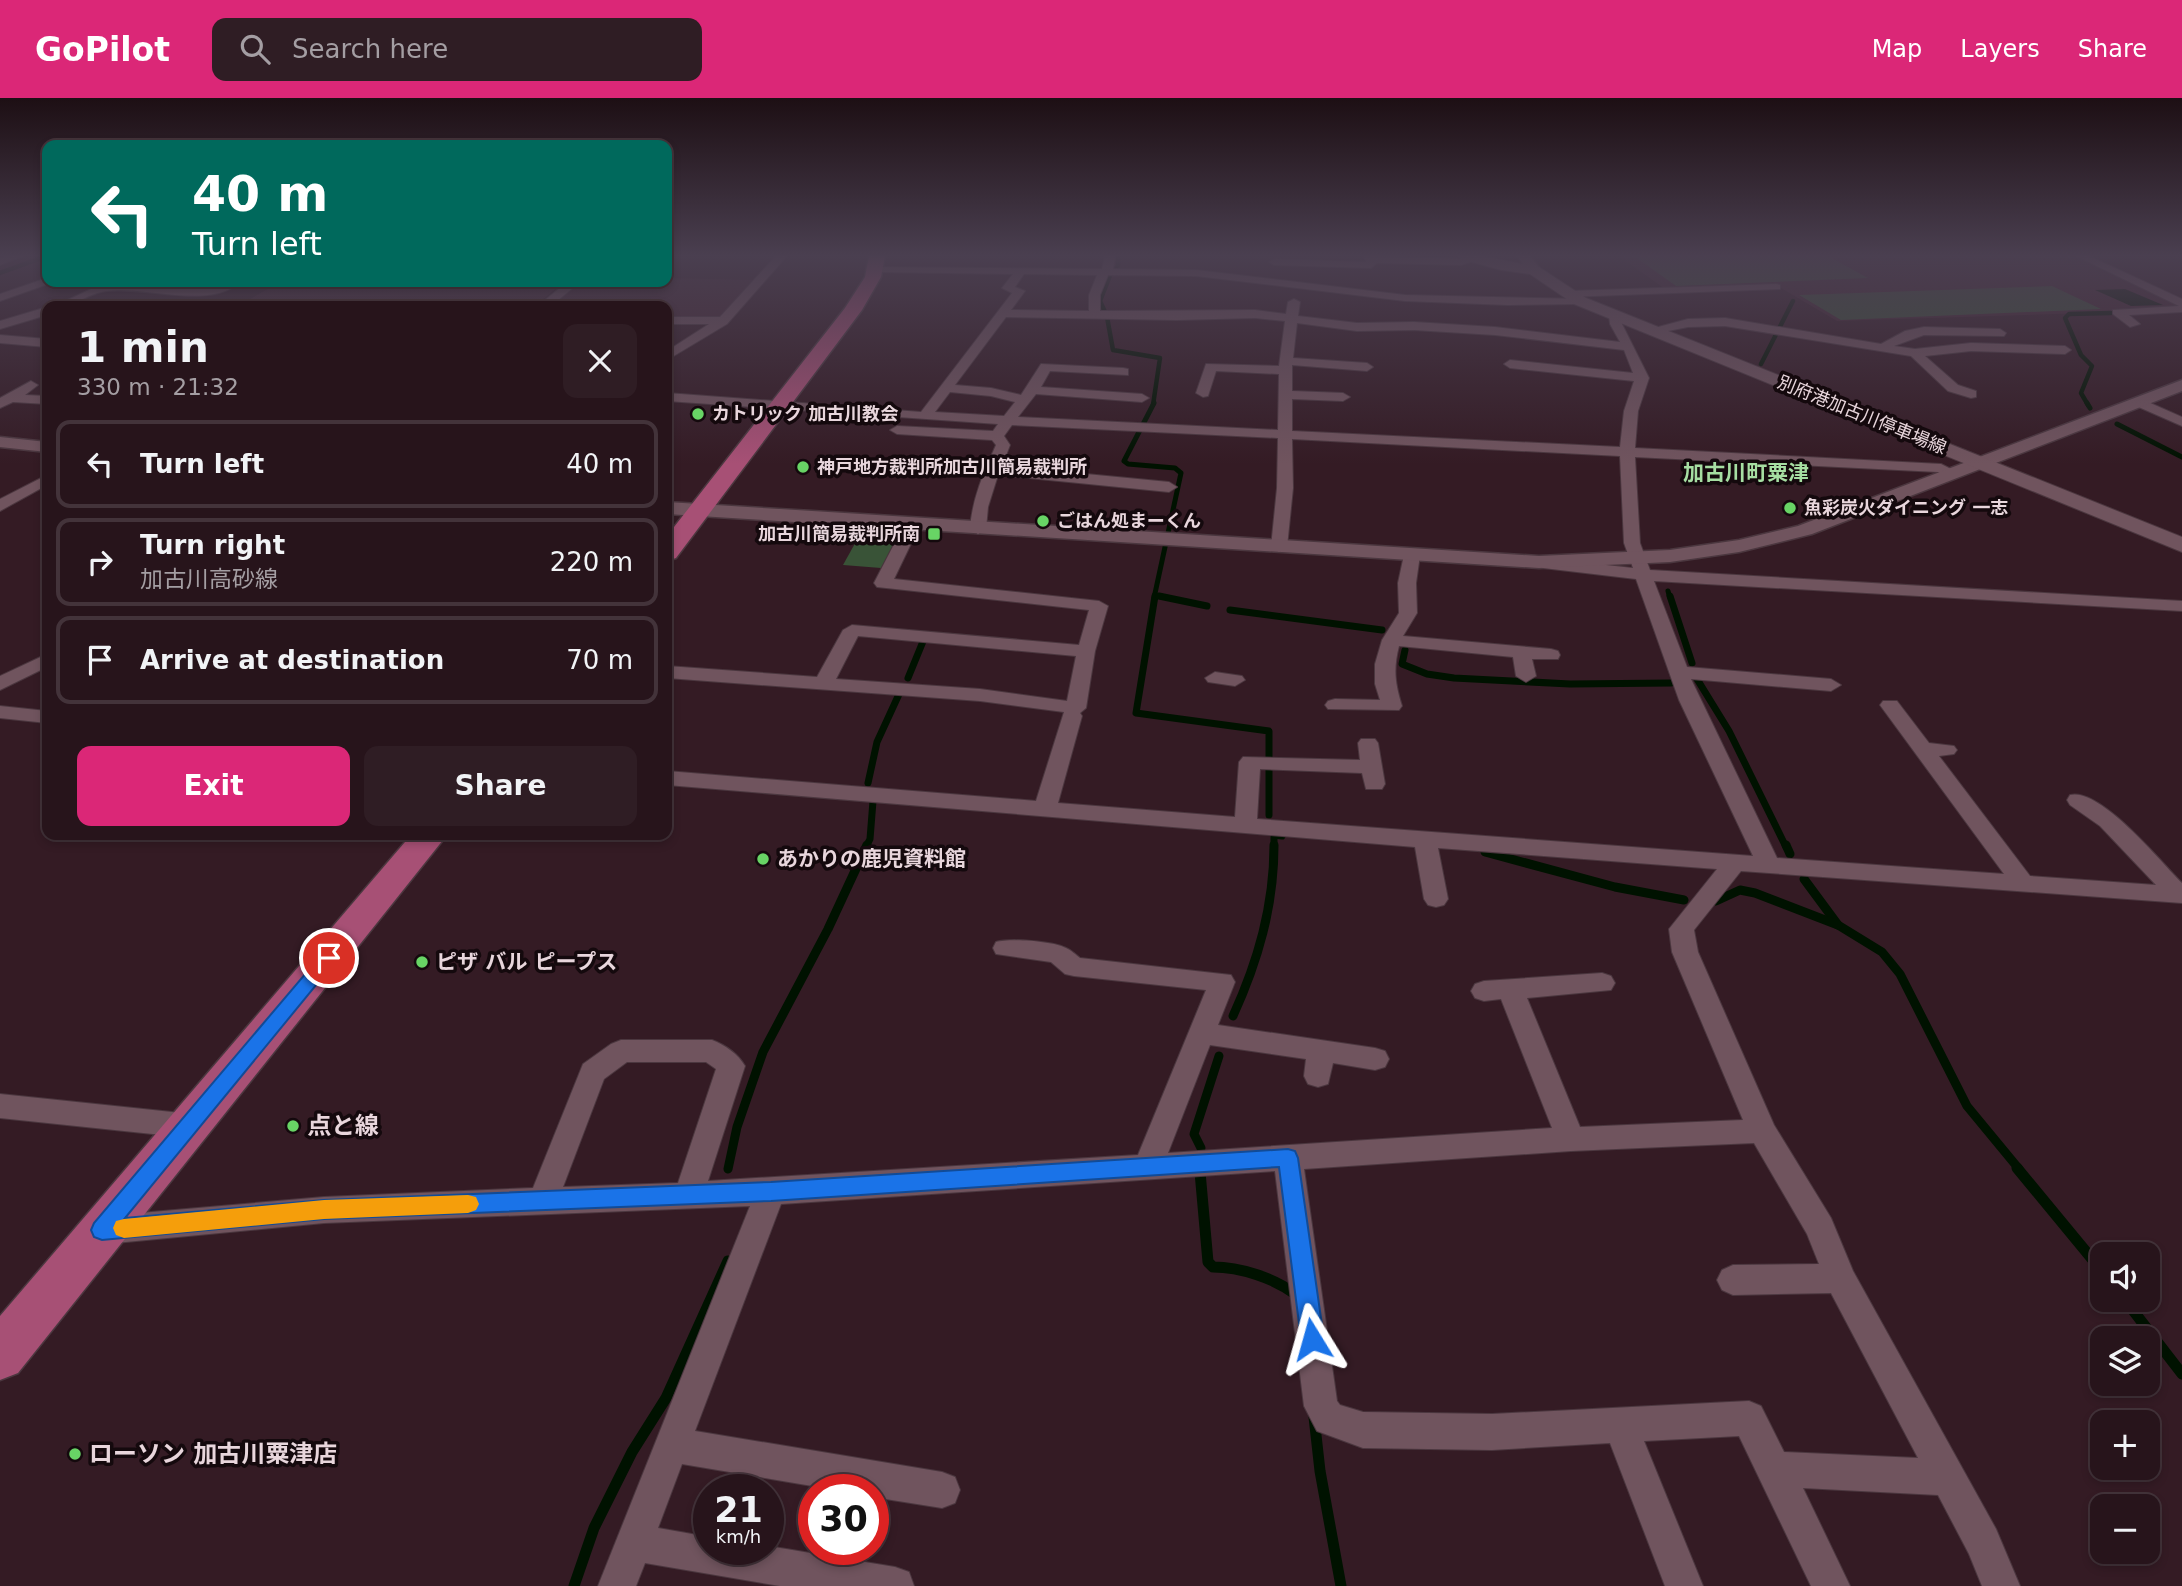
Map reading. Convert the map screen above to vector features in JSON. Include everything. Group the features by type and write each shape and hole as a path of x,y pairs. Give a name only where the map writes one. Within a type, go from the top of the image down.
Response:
{"main road":[{"path":"672,547 841,325"},
{"name":"別府港加古川停車場線","path":"1641,325 2182,545"},
{"path":"0,1355 426,840"}],"street":[{"path":"672,353 716,325"},
{"path":"925,416 993,325"},
{"path":"1279,547 1285,488 1286,365 1292,325"},
{"path":"1346,325 1495,331 1629,347"},
{"path":"1617,325 1642,378 1632,411 1627,452 1632,543 1677,672 1768,863"},
{"path":"1653,330 1684,325"},
{"path":"1734,325 1915,353 1972,347 2065,350"},
{"path":"1884,347 1902,337 1927,332 1958,330 2007,334"},
{"path":"0,339 42,343"},
{"path":"1915,353 1953,387 1971,394"},
{"path":"1510,364 1551,366 1642,378"},
{"path":"997,436 1046,367 1124,372"},
{"path":"1203,393 1211,367 1367,367"},
{"path":"5,401 31,385"},
{"path":"1641,567 1702,552 1776,539 1835,520 2182,385"},
{"path":"945,388 1028,395 1142,398"},
{"path":"1285,395 1343,397"},
{"path":"672,397 925,416 1941,468 1954,474"},
{"path":"5,401 42,400"},
{"path":"2139,402 2182,422"},
{"path":"897,430 997,436"},
{"path":"978,529 978,516 1003,445 997,436"},
{"path":"0,442 42,446"},
{"path":"993,470 1170,487"},
{"path":"0,506 42,482"},
{"path":"672,508 1641,567 2182,606"},
{"path":"672,673 980,695 1076,708 1086,651 1099,606 883,583 912,525"},
{"path":"1335,705 1392,706 1385,684 1385,664 1391,640 1408,613 1407,583 1412,555"},
{"path":"824,683 852,630 1086,651"},
{"path":"1391,640 1551,655"},
{"path":"1522,653 1526,676"},
{"path":"0,684 42,663"},
{"path":"1677,672 1831,685"},
{"path":"1891,705 2022,882"},
{"path":"0,712 42,716"},
{"path":"1045,809 1072,716"},
{"path":"1245,825 1250,762 1372,776 1368,743"},
{"path":"1923,749 1947,750"},
{"path":"672,778 1425,840 2180,895"},
{"path":"2078,800 2108,821 2180,895"},
{"path":"1425,840 1436,899"},
{"path":"1735,862 1681,929 1690,963 1762,1131 1820,1228 1840,1278 1983,1542 2001,1586"},
{"path":"1005,948 1056,954 1070,977 1222,982 1148,1167"},
{"path":"1571,1139 1497,990 1602,983"},
{"path":"1201,1033 1320,1064 1375,1059"},
{"path":"543,1201 593,1072 621,1051 712,1051 731,1066 689,1195"},
{"path":"0,1106 191,1126"},
{"path":"102,1230 324,1210 771,1192 1571,1139 1762,1131"},
{"path":"1288,1158 1321,1406 1329,1419 1363,1430 1492,1432 1749,1418 1831,1586"},
{"path":"617,1586 771,1192"},
{"path":"1732,1280 1840,1278"},
{"path":"1620,1427 1685,1586"},
{"path":"672,1445 942,1490"},
{"path":"1772,1469 1946,1477"},
{"path":"634,1542 895,1586"}],"green space":[{"path":"863,529 899,533 881,568 843,565"}],"waterway":[{"path":"1109,325 1113,350 1160,358 1153,405"},
{"path":"1761,364 1781,325"},
{"path":"2068,325 2081,355 2092,366 2081,393 2088,405"},
{"path":"2087,403 2090,408"},
{"path":"1153,405 1124,461 1128,464 1175,468 1181,473 1154,598"},
{"path":"2117,424 2182,457"},
{"path":"1668,591 1670,598"},
{"path":"1155,595 1162,597"},
{"path":"1155,596 1136,713 1269,731 1269,815"},
{"path":"1670,596 1692,663"},
{"path":"1162,597 1207,606"},
{"path":"1162,597 1168,598"},
{"path":"1230,610 1382,630"},
{"path":"908,678 924,639"},
{"path":"1405,650 1402,664 1427,674 1454,678 1570,684 1671,683"},
{"path":"1697,679 1729,731 1786,847"},
{"path":"868,783 877,742 900,692"},
{"path":"867,845 870,839 873,801"},
{"path":"1274,845 1274,835 1282,836"},
{"path":"728,1169 737,1127 763,1052 828,929 867,845"},
{"path":"1233,1016 1263,933 1271,890 1274,845"},
{"path":"1786,845 1790,854"},
{"path":"1485,852 1615,887 1684,900"},
{"path":"1804,879 1838,925"},
{"path":"1716,901 1740,890 1755,893 1838,925"},
{"path":"1838,925 1882,952 1900,974 1967,1106 2019,1169"},
{"path":"1201,1148 1194,1134 1219,1056"},
{"path":"2017,1168 2090,1256"},
{"path":"1200,1172 1208,1262 1213,1267 1245,1271 1267,1278 1295,1294"},
{"path":"574,1586 594,1528 632,1452 666,1398 728,1261"},
{"path":"2134,1312 2182,1374"},
{"path":"1314,1417 1320,1471 1341,1586"}],"slow traffic":[{"path":"124,1228 324,1210 468,1204"}],"place":[{"name":"カトリック 加古川教会","path":"698,414"},
{"name":"神戸地方裁判所加古川簡易裁判所","path":"803,467"},
{"name":"魚彩炭火ダイニング 一志","path":"1790,508"},
{"name":"ごはん処まーくん","path":"1043,521"},
{"name":"加古川簡易裁判所南","path":"934,534"},
{"name":"あかりの鹿児資料館","path":"763,859"},
{"name":"ピザ バル ピープス","path":"422,962"},
{"name":"点と線","path":"293,1126"},
{"name":"ローソン 加古川粟津店","path":"75,1454"}],"district":[{"name":"加古川町粟津","path":"1746,473"}],"route":[{"path":"329,958 102,1230 324,1210 771,1192 1288,1158 1312,1339"}]}
